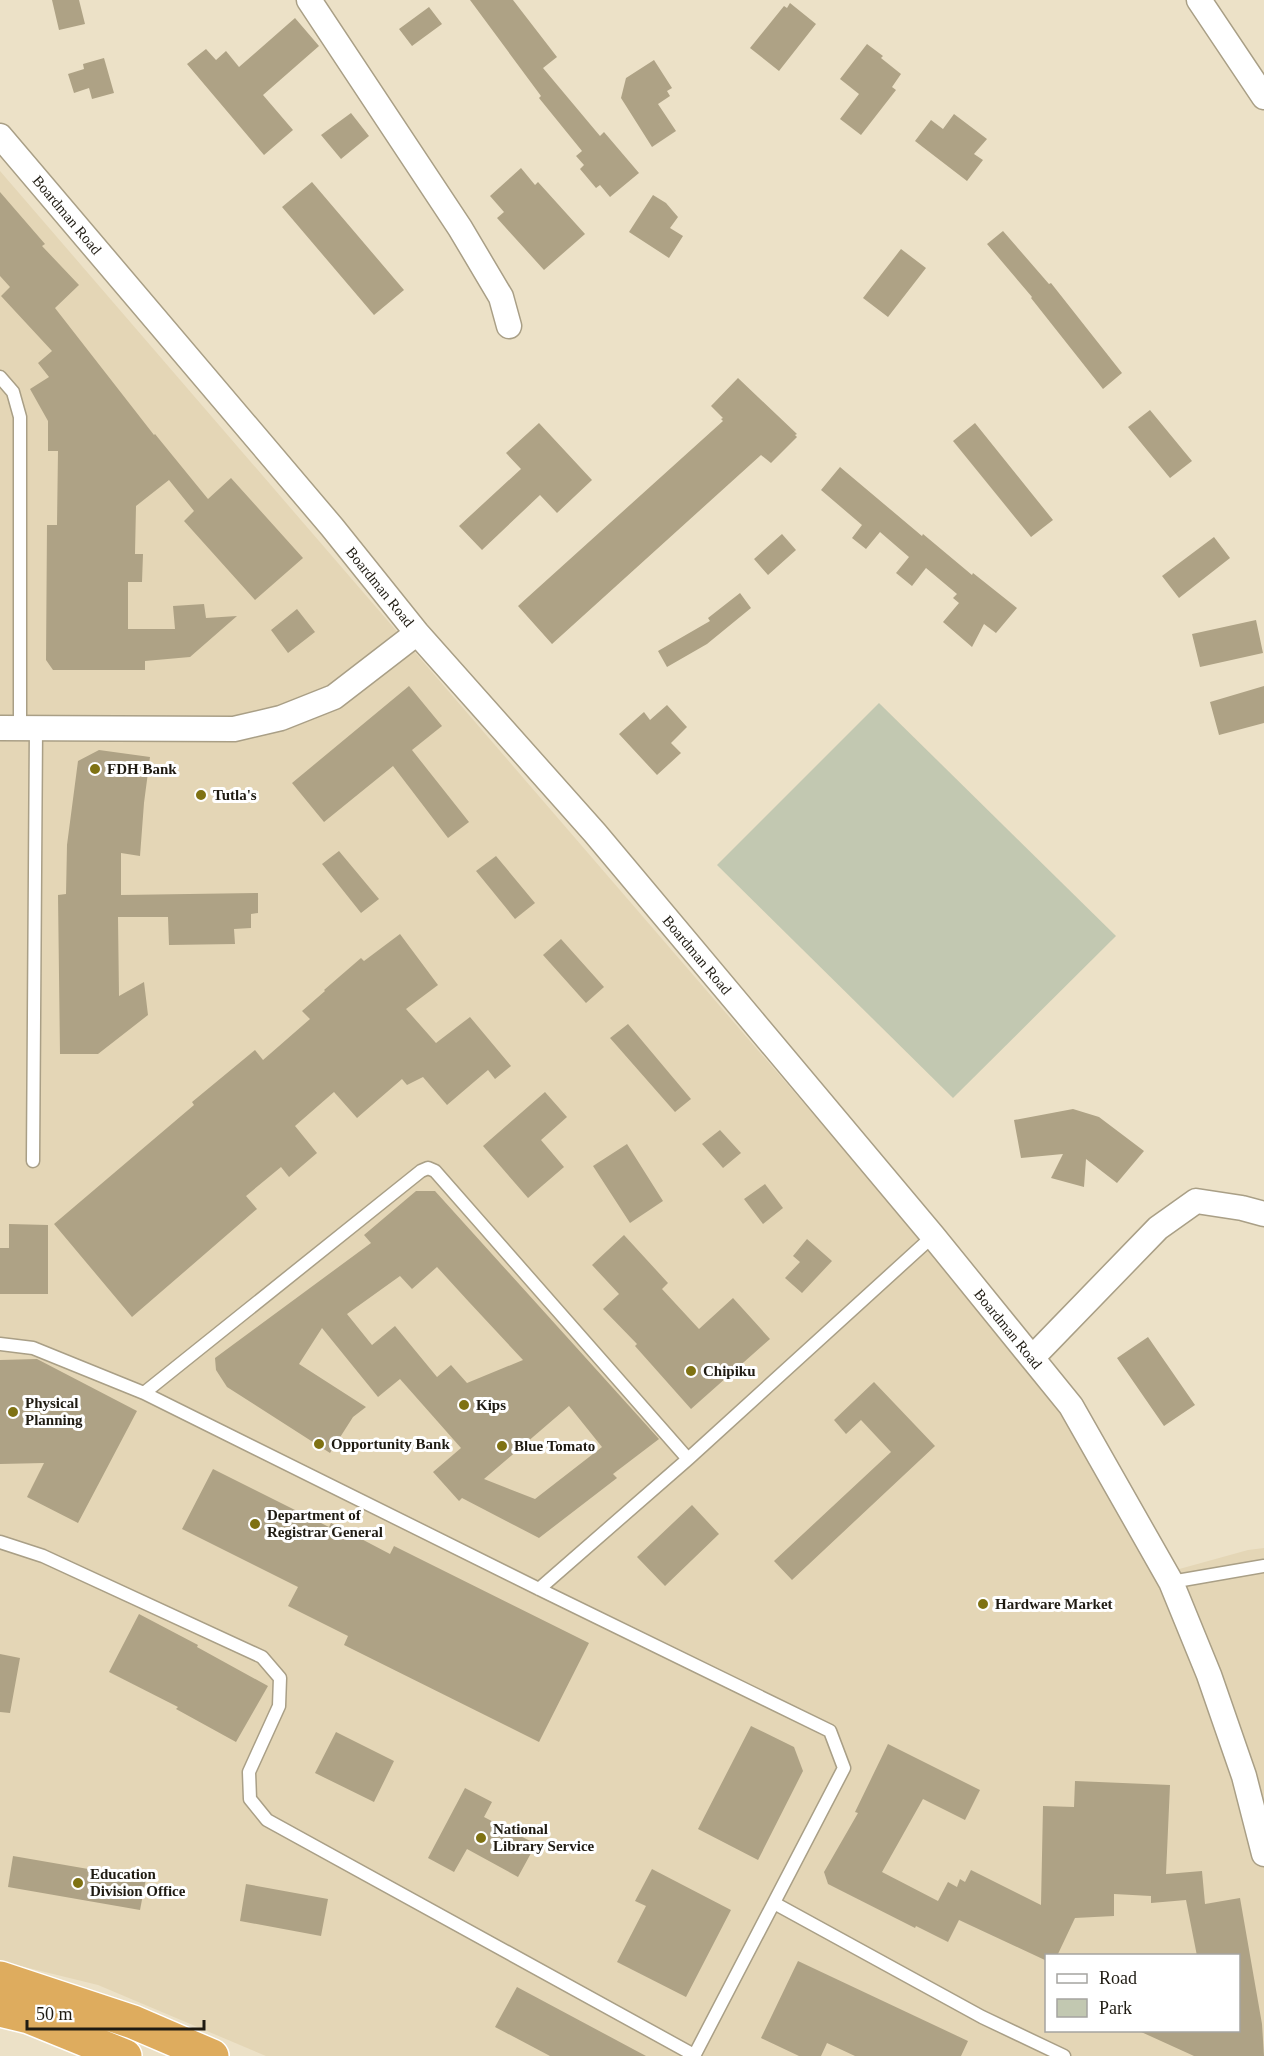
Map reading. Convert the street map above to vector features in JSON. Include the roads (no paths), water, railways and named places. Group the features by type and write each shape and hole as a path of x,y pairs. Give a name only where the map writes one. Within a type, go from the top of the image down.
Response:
{"highway":[{"path":"0,1978 133,2022 212,2056"},
{"path":"0,2010 29,2017 125,2056"}],"street":[{"path":"309,0 460,228 501,297 509,326"},
{"path":"1199,0 1264,97"},
{"name":"Boardman Road","path":"0,136 332,526 417,633 595,833 933,1236 1071,1406 1171,1582 1209,1675 1244,1776 1264,1854"},
{"path":"19,728 234,729 281,718 334,697 417,633"},
{"path":"1032,1358 1158,1228 1196,1202 1242,1208 1264,1214"}],"lane":[{"path":"0,377 13,392 20,417 19,728 33,1161"},
{"path":"144,1393 421,1171 428,1168 435,1171 688,1459"},
{"path":"539,1589 688,1459 933,1236"},
{"path":"0,1344 33,1348 144,1393 831,1731 844,1768 694,2056 267,1820 250,1799 249,1772 279,1706 280,1678 261,1657 43,1556 0,1542"},
{"path":"1171,1582 1264,1566"},
{"path":"774,1903 982,2017 1064,2056"}],"place":[{"name":"FDH Bank","path":"95,769"},
{"name":"Tutla's","path":"201,795"},
{"name":"Chipiku","path":"691,1371"},
{"name":"Kips","path":"464,1405"},
{"name":"Physical Planning","path":"13,1412"},
{"name":"Opportunity Bank","path":"319,1444"},
{"name":"Blue Tomato","path":"502,1446"},
{"name":"Department of Registrar General","path":"255,1524"},
{"name":"Hardware Market","path":"983,1604"},
{"name":"National Library Service","path":"481,1838"},
{"name":"Education Division Office","path":"78,1883"}]}
